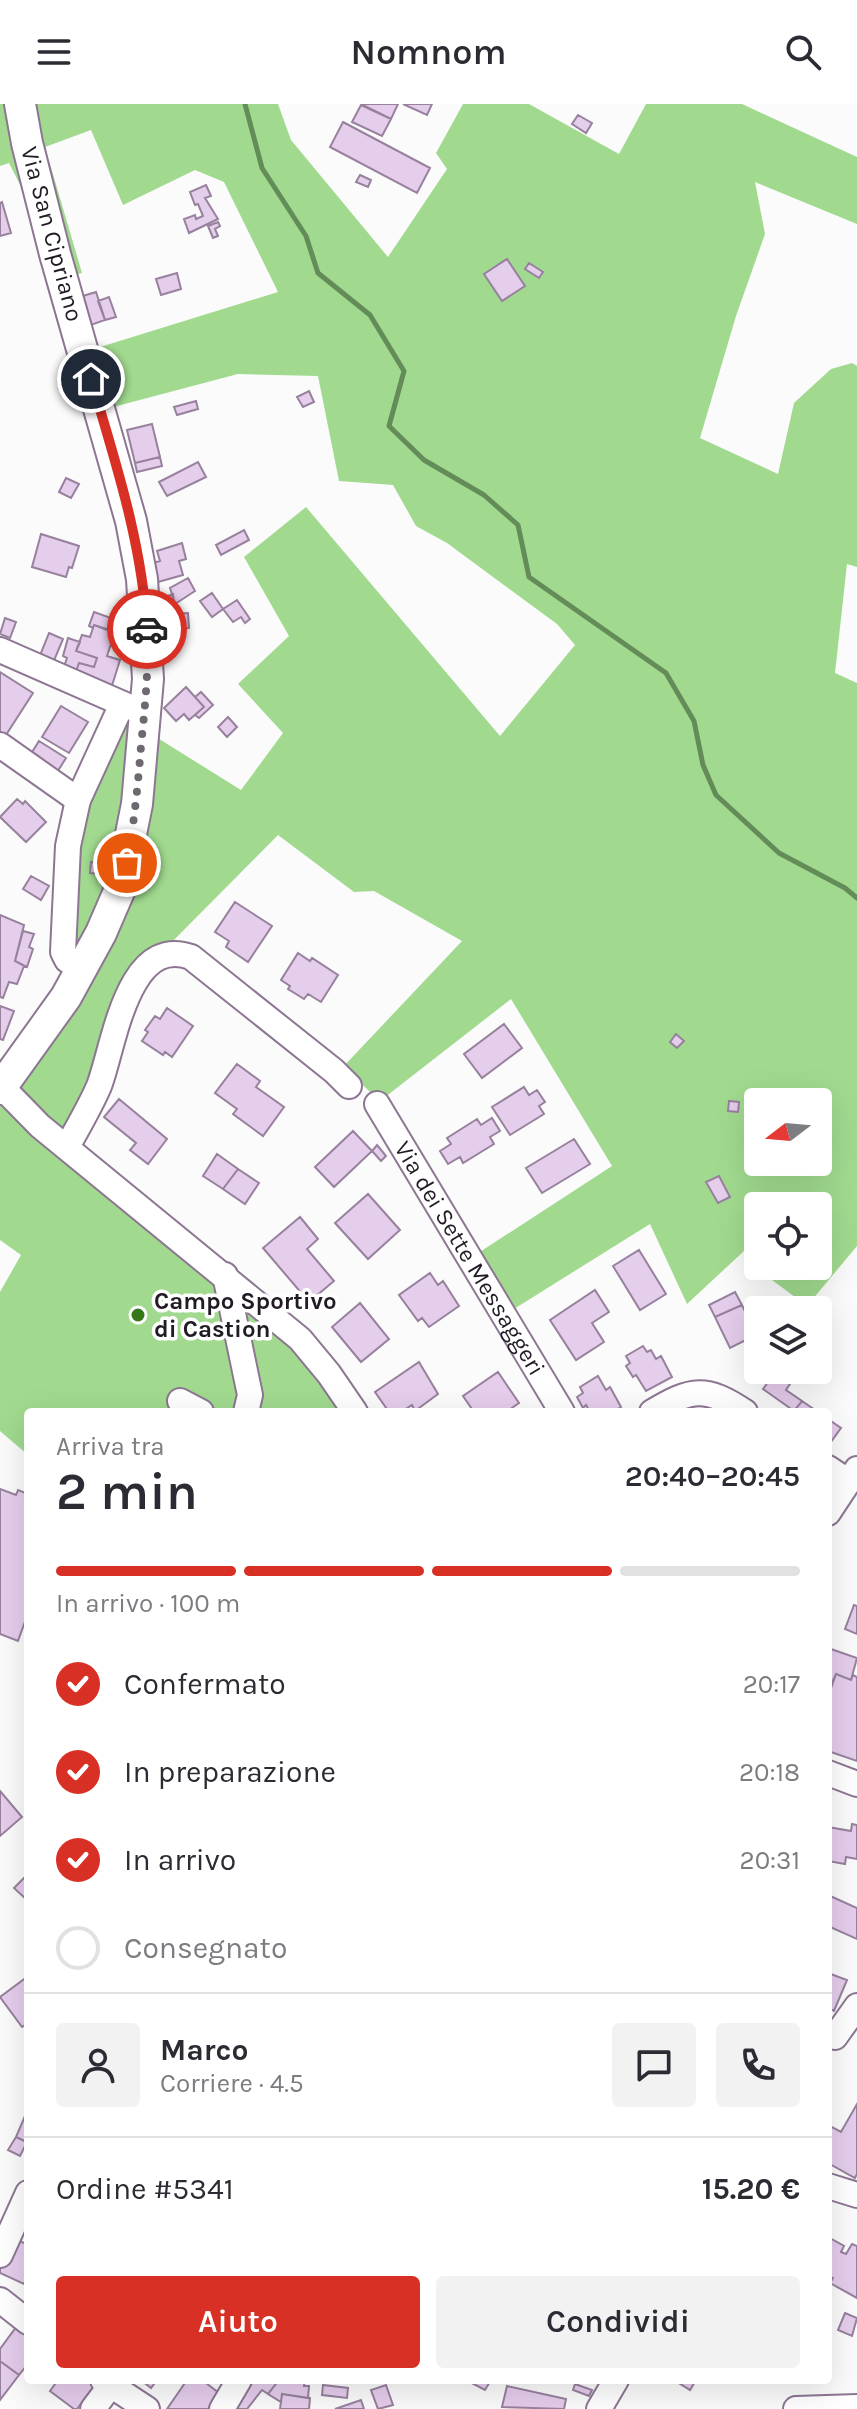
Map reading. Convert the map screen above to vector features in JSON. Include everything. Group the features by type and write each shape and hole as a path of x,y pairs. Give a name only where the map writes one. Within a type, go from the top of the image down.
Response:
{"main road":[{"name":"Via San Cipriano","path":"1,1088 66,997 112,912 127,863 137,804 134,708 148,646 138,551 125,494 55,254 20,104"}],"street":[{"path":"0,650 134,708"},
{"name":"Via San Cipriano","path":"82,969 67,960 63,952 68,846 78,800 134,708"},
{"path":"0,745 78,800"},
{"path":"67,1147 98,1087 117,1020 134,986 154,960 168,953 178,952 191,957 349,1086"},
{"path":"1,1088 40,1126 300,1339 352,1408"},
{"name":"Via dei Sette Messaggeri","path":"377,1104 560,1408"},
{"path":"225,1275 250,1395 247,1408"},
{"path":"660,1408 682,1396 706,1392 722,1397 739,1408"},
{"path":"832,1469 853,1476 832,1507"},
{"path":"832,1775 857,1784"},
{"path":"840,2037 857,2006"},
{"path":"832,2187 857,2195"},
{"path":"0,2255 24,2202"},
{"path":"0,2300 24,2319"},
{"path":"93,2409 106,2384"},
{"path":"109,2384 147,2409"},
{"path":"222,2409 237,2384"},
{"path":"599,2409 614,2384"},
{"path":"796,2409 857,2407"}],"green space":[{"path":"0,104 278,104 291,140 388,257 447,169 436,153 463,104 529,104 619,154 646,104 742,104 857,157 857,224 755,182 765,234 736,316 700,438 778,474 794,403 831,369 852,363 857,366 857,567 847,564 835,673 857,683 857,1246 832,1276 832,1192 744,1192 744,1251 687,1304 650,1224 501,1317 469,1259 612,1166 511,999 380,1101 343,1067 462,941 374,891 354,892 278,835 162,952 67,1145 219,1262 349,1408 24,1408 24,1452 0,1431 0,1292 21,1255 0,1240 0,1066 51,1001 75,955 76,837 117,731 132,722 241,790 283,733 238,684 289,636 244,557 306,507 500,736 575,645 557,624 447,543 416,526 393,485 339,481 318,376 238,374 98,411 84,352 278,292 224,182 195,170 123,205 91,130 45,147 82,273 61,278 55,254 9,163 0,166"},
{"path":"772,1280 829,1280 815,1296 794,1296"}],"building":[{"path":"361,104 398,104 391,119"},
{"path":"403,104 432,104 427,115"},
{"path":"361,105 391,119 382,136 352,122"},
{"path":"578,115 592,123 586,133 572,124"},
{"path":"343,122 430,168 417,193 330,147"},
{"path":"360,175 371,180 368,187 356,182"},
{"path":"206,185 211,196 205,198 218,219 189,233 184,219 203,216 190,192"},
{"path":"0,203 11,233 0,236"},
{"path":"218,222 220,226 215,229 218,236 213,238 208,226"},
{"path":"507,259 525,286 502,301 484,274"},
{"path":"529,263 543,272 539,278 525,269"},
{"path":"177,273 181,289 161,295 156,279"},
{"path":"96,292 105,320 85,327 76,298"},
{"path":"109,297 116,317 105,320 98,301"},
{"path":"309,391 314,402 303,407 297,397"},
{"path":"196,401 198,409 177,415 174,407"},
{"path":"152,424 160,457 135,463 127,430"},
{"path":"160,457 162,466 137,472 135,463"},
{"path":"198,462 206,477 167,496 159,482"},
{"path":"66,478 79,484 71,498 59,492"},
{"path":"244,530 249,540 221,555 216,545"},
{"path":"41,534 79,546 66,577 32,567"},
{"path":"182,543 186,559 179,561 183,575 158,582 152,563 160,561 157,551"},
{"path":"188,578 195,591 175,604 170,588"},
{"path":"212,593 223,609 212,617 200,601"},
{"path":"173,594 175,614 188,613 189,628 153,633 153,601"},
{"path":"237,600 250,619 245,623 241,617 233,622 223,609"},
{"path":"94,612 111,618 107,630 89,626"},
{"path":"5,618 16,622 10,638 0,634"},
{"path":"94,625 115,632 107,656 120,660 110,692 73,680 79,663 94,667 97,658 76,651 82,635 90,637"},
{"path":"49,633 63,639 53,663 39,658"},
{"path":"68,638 80,642 76,651 97,658 94,667 79,663 73,680 61,675 67,658 63,656"},
{"path":"0,672 33,693 4,738 0,735"},
{"path":"186,687 204,707 189,720 184,714 176,721 164,708"},
{"path":"201,692 213,705 199,718 195,715 204,707 195,697"},
{"path":"61,706 88,722 69,753 42,737"},
{"path":"228,717 237,727 227,737 218,727"},
{"path":"39,741 66,758 56,774 29,757"},
{"path":"17,799 23,804 25,801 46,822 26,842 0,817"},
{"path":"91,862 101,863 100,874 90,873"},
{"path":"31,876 49,886 41,900 23,889"},
{"path":"235,902 272,926 248,962 226,947 229,941 215,932"},
{"path":"0,915 24,925 15,961 24,966 17,984 9,982 3,998 0,997"},
{"path":"23,931 34,934 27,967 15,961"},
{"path":"298,953 338,975 321,1002 308,994 304,999 288,989 290,986 281,980"},
{"path":"0,1006 14,1011 3,1040 0,1039"},
{"path":"167,1008 193,1026 172,1057 165,1052 163,1055 142,1041 148,1032 145,1030 155,1016 160,1019"},
{"path":"504,1024 522,1048 482,1078 464,1054"},
{"path":"676,1034 684,1041 677,1048 670,1042"},
{"path":"237,1064 260,1081 256,1087 284,1107 263,1136 233,1114 237,1109 215,1093"},
{"path":"524,1087 529,1095 537,1090 545,1102 539,1106 544,1114 510,1135 492,1107"},
{"path":"119,1099 167,1139 148,1164 130,1150 136,1143 104,1117"},
{"path":"729,1101 739,1102 738,1112 728,1111"},
{"path":"492,1118 500,1131 490,1137 494,1144 463,1163 460,1157 448,1164 440,1151 451,1144 447,1138 477,1119 481,1125"},
{"path":"353,1131 372,1151 334,1187 315,1167"},
{"path":"574,1139 590,1164 542,1193 526,1168"},
{"path":"377,1145 386,1156 381,1161 372,1151"},
{"path":"217,1154 238,1169 223,1189 203,1176"},
{"path":"238,1169 259,1183 245,1204 223,1189"},
{"path":"719,1176 730,1197 718,1203 706,1182"},
{"path":"368,1194 400,1230 368,1259 335,1223"},
{"path":"300,1217 318,1239 307,1249 334,1281 309,1302 263,1248"},
{"path":"639,1250 666,1294 640,1310 613,1266"},
{"path":"430,1273 438,1285 443,1281 459,1306 429,1327 422,1318 418,1321 399,1295"},
{"path":"595,1290 609,1312 592,1323 604,1342 576,1360 550,1320"},
{"path":"735,1292 742,1305 715,1317 709,1305"},
{"path":"360,1303 389,1339 361,1362 332,1327"},
{"path":"742,1305 744,1341 730,1348 715,1317"},
{"path":"643,1346 647,1352 651,1350 656,1359 661,1356 672,1377 646,1391 626,1366 630,1363 626,1356"},
{"path":"419,1362 438,1394 419,1408 412,1405 407,1408 386,1408 375,1392"},
{"path":"498,1372 519,1403 512,1408 471,1408 463,1396"},
{"path":"598,1376 606,1390 610,1387 621,1407 588,1408 586,1405 583,1408 577,1397 583,1393 580,1387"},
{"path":"767,1384 790,1384 786,1390 802,1401 796,1408 790,1408 763,1389"},
{"path":"802,1401 812,1408 796,1408"},
{"path":"832,1422 841,1428 832,1440"},
{"path":"0,1489 16,1495 18,1490 24,1492 24,1624 18,1641 0,1634"},
{"path":"854,1605 857,1606 857,1634 845,1629"},
{"path":"832,1649 857,1658 851,1680 836,1674 832,1685"},
{"path":"836,1674 851,1680 853,1675 857,1677 857,1761 832,1752 832,1682"},
{"path":"0,1791 22,1817 0,1836"},
{"path":"852,1824 857,1825 857,1859 846,1857 845,1864 832,1862 832,1828 851,1831"},
{"path":"24,1878 24,1897 14,1888"},
{"path":"832,1897 857,1908 857,1939 832,1928"},
{"path":"832,1974 847,1980 832,2010"},
{"path":"24,1979 24,2026 22,2027 0,1997"},
{"path":"857,2104 855,2178 832,2165 832,2127 841,2132"},
{"path":"24,2118 24,2141 16,2137"},
{"path":"16,2137 24,2141 20,2156 8,2150"},
{"path":"14,2238 24,2243 24,2284 0,2273 0,2266"},
{"path":"832,2239 844,2246 841,2252 846,2254 852,2244 857,2246 857,2298 832,2284"},
{"path":"845,2313 857,2318 852,2336 838,2330"},
{"path":"17,2326 24,2331 24,2369 19,2375 0,2361 0,2349"},
{"path":"0,2361 19,2375 0,2400"},
{"path":"55,2384 95,2385 77,2409 50,2391"},
{"path":"184,2384 207,2384 219,2393 208,2409 167,2409"},
{"path":"244,2384 276,2384 268,2394 262,2390 247,2409 235,2409"},
{"path":"276,2384 309,2386 308,2398 282,2394 281,2402 268,2394"},
{"path":"474,2384 489,2384 485,2390"},
{"path":"575,2384 592,2390 589,2396 573,2390"},
{"path":"323,2385 348,2388 347,2398 322,2395"},
{"path":"386,2385 393,2405 378,2409 371,2390"},
{"path":"507,2386 566,2399 564,2409 502,2407"},
{"path":"282,2394 310,2398 309,2409 280,2409"},
{"path":"361,2400 364,2409 335,2409"}],"waterway":[{"path":"245,104 262,168 306,236 318,273 370,315 404,371 389,426 424,460 484,495 518,525 529,577 666,673 694,721 703,765 716,795 779,853 845,888 857,898"}],"way so far":[{"path":"127,863 137,804 146,712 147,629"}],"place":[{"name":"Campo Sportivo di Castion","path":"138,1315"}],"route":[{"path":"91,379 125,494 138,551 147,629"}]}
